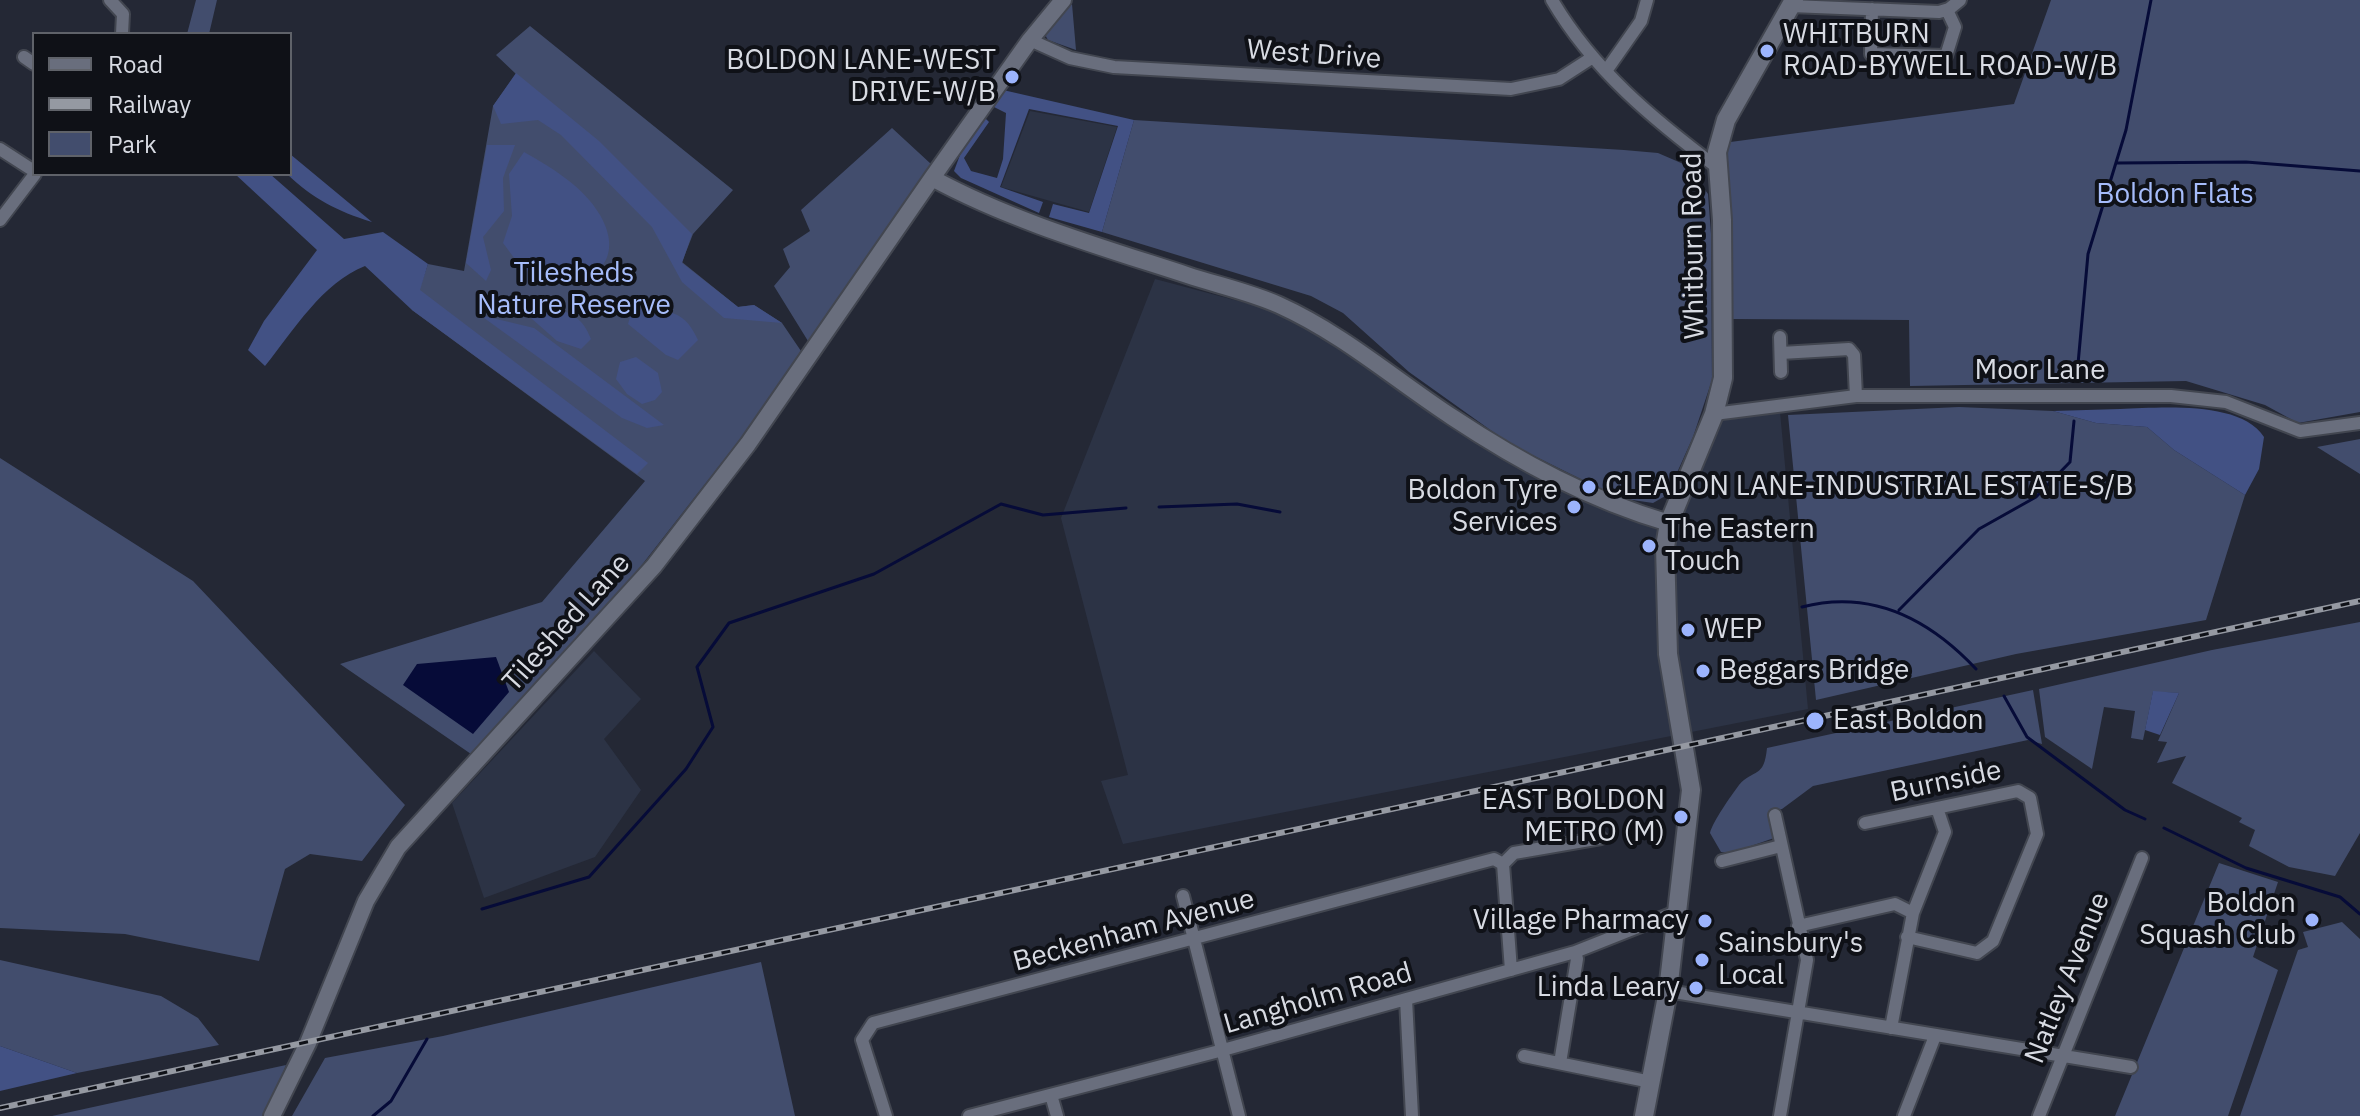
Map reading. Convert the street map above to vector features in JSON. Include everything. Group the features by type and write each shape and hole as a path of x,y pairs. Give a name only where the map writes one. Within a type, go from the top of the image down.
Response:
{"main road":[{"name":"Whitburn Road","path":"1644,1116 1668,991 1691,790 1668,654 1665,547 1669,523 1714,414 1723,378 1717,152 1726,120 1793,3"}],"street":[{"path":"110,0 123,14 122,32"},
{"name":"Tileshed Lane","path":"272,1116 308,1043 366,901 398,847 654,566 748,444 932,178 1030,40 1063,0"},
{"path":"1552,0 1606,71 1648,113 1718,168"},
{"path":"1606,71 1641,21 1647,0"},
{"path":"1793,3 1872,9 1947,10 1960,0"},
{"path":"1872,9 1871,54 1946,56 1955,27 1947,10"},
{"name":"West Drive","path":"1030,40 1070,58 1114,67 1482,89 1548,83 1593,57"},
{"path":"0,149 32,171"},
{"path":"0,220 32,175"},
{"path":"932,178 961,194 1095,245 1278,304 1349,342 1450,416 1550,477 1620,509 1669,523"},
{"path":"1780,337 1781,372"},
{"path":"1781,353 1849,349 1854,355 1856,396"},
{"name":"Moor Lane","path":"1714,414 1856,396 2196,397 2226,402 2300,431 2360,423"},
{"name":"Burnside","path":"1865,823 2018,791 2030,798 2037,834 1993,941 1977,953 1907,937"},
{"path":"1891,1028 1913,913 1945,832 1937,808"},
{"path":"1775,815 1807,960 1780,1116"},
{"name":"Beckenham Avenue","path":"886,1116 862,1040 873,1023 1494,859 1503,864 1514,853 1601,838"},
{"path":"1722,861 1781,846"},
{"name":"Natley Avenue","path":"2039,1116 2142,858"},
{"path":"1503,864 1511,970"},
{"path":"1183,896 1239,1116"},
{"path":"1798,926 1895,904 1913,913"},
{"name":"Langholm Road","path":"969,1116 1223,1050 1575,952 1676,912"},
{"path":"1560,1063 1577,959 1575,952"},
{"path":"1668,991 2131,1067"},
{"path":"1406,999 1412,1116"},
{"path":"1904,1116 1935,1036"},
{"path":"1524,1056 1651,1082"},
{"path":"1051,1095 1057,1116"}],"shaded area":[{"path":"516,73 599,141 692,234 682,263 738,307 754,305 782,323 724,318 682,282 652,227 561,135 538,120 501,124 493,106"},
{"path":"1003,90 1134,120 1102,232 1049,217 1053,204 1089,213 1118,126 1029,109 1000,187 1043,202 1039,213 961,178 954,171 963,147 985,118 989,122 964,158 971,171 997,178 1003,159 1006,113 992,106"},
{"path":"1030,111 1117,127 1089,212 1001,187"},
{"path":"487,145 515,145 503,178 504,211 483,237 491,270 486,281 466,263"},
{"path":"524,152 576,187 600,215 608,234 609,251 603,264 593,274 563,282 546,279 524,268 503,243 512,216 509,174"},
{"path":"292,156 372,222 326,203 289,176 292,176"},
{"path":"237,176 272,176 344,239 383,232 428,264 420,290 648,463 637,474 412,310 365,266 335,284 322,296 265,366 248,350 264,321 317,250"},
{"path":"1155,279 1276,311 1347,344 1548,480 1660,531 1720,421 1780,412 1808,709 1123,844 1101,781 1128,775 1061,518"},
{"path":"551,308 571,314 581,321 591,339 581,349 557,341 531,318 534,309"},
{"path":"644,308 677,315 688,324 698,340 678,360 666,355 628,324 631,314"},
{"path":"480,315 534,328 664,425 647,428 622,418"},
{"path":"636,357 658,373 662,392 655,400 642,404 627,394 616,379 620,362"},
{"path":"2176,408 2237,417 2253,425 2264,437 2259,469 2245,495 2174,450 2147,427 2096,423 2053,411"},
{"path":"594,651 641,699 604,739 641,790 595,857 484,898 452,803"},
{"path":"496,657 509,692 473,734 403,685 417,664"},
{"path":"2153,691 2179,693 2160,735 2145,730"},
{"path":"0,1046 77,1073 0,1091"}],"green space":[{"path":"196,0 217,0 209,32 188,32"},
{"name":"Boldon Flats","path":"2051,0 2360,0 2360,412 2298,423 2265,405 2186,381 1910,386 1909,320 1732,319 1723,143 2014,104"},
{"path":"1072,4 1076,50 1048,40 1044,33"},
{"name":"Tilesheds Nature Reserve","path":"530,26 733,190 693,234 682,262 738,307 754,305 782,323 801,351 741,438 627,584 471,754 340,664 542,602 645,481 412,310 428,264 464,271 493,106 516,74 496,55"},
{"path":"1134,120 1624,150 1658,153 1688,166 1708,194 1712,380 1693,437 1667,495 1653,503 1619,498 1510,444 1409,372 1343,313 1311,296 1102,232"},
{"path":"892,128 931,164 808,341 774,286 790,267 783,249 810,231 801,210"},
{"path":"1959,407 2053,411 2096,423 2147,427 2174,450 2245,495 2206,620 2016,654 1816,700 1788,415"},
{"path":"2360,439 2360,474 2317,447"},
{"path":"0,458 193,581 405,805 362,861 310,854 285,869 259,961 125,934 0,928"},
{"path":"2360,622 2360,833 2335,876 2289,867 2249,846 2255,830 2239,822 2242,818 2172,783 2186,756 2157,763 2167,742 2158,741 2179,693 2153,692 2143,740 2131,738 2135,711 2104,707 2092,769 2045,737 2039,689 2212,650"},
{"path":"2033,690 2042,744 2028,740 1813,786 1782,809 1772,811 1774,838 1731,853 1721,852 1710,833 1718,815 1739,785 1761,769 1767,748"},
{"path":"2219,863 2278,882 2253,957 2278,970 2228,1116 2115,1116"},
{"path":"2342,922 2360,939 2360,1116 2240,1116 2298,950 2308,947 2303,932"},
{"path":"0,960 161,996 198,1018 219,1045 77,1073 0,1046"},
{"path":"761,962 795,1116 292,1116 325,1058 443,1036"},
{"path":"286,1065 270,1107 262,1116 52,1116"}],"waterway":[{"path":"2078,364 2088,254 2126,130 2151,0"},
{"path":"2117,163 2246,162 2360,171"},
{"path":"1899,610 1979,529 2036,497 2070,462 2074,421"},
{"path":"482,909 589,877 686,769 713,727 697,667 729,623 874,574 1001,504 1043,515 1126,508"},
{"path":"1159,507 1237,504 1280,512"},
{"path":"1802,607 1852,602 1898,612 1939,636 1976,669"},
{"path":"2004,696 2027,737 2125,810 2145,819"},
{"path":"2164,828 2246,868 2340,897 2360,914"},
{"path":"373,1116 391,1101 427,1039"}],"railway":[{"path":"0,1108 2360,601"}],"place":[{"name":"WHITBURN ROAD-BYWELL ROAD-W/B","path":"1767,51"},
{"name":"BOLDON LANE-WEST DRIVE-W/B","path":"1012,77"},
{"name":"CLEADON LANE-INDUSTRIAL ESTATE-S/B","path":"1589,487"},
{"name":"Boldon Tyre Services","path":"1574,507"},
{"name":"The Eastern Touch","path":"1649,546"},
{"name":"WEP","path":"1688,630"},
{"name":"Beggars Bridge","path":"1703,671"},
{"name":"East Boldon","path":"1815,721"},
{"name":"EAST BOLDON METRO (M)","path":"1681,817"},
{"name":"Boldon Squash Club","path":"2312,920"},
{"name":"Village Pharmacy","path":"1705,921"},
{"name":"Sainsbury's Local","path":"1702,960"},
{"name":"Linda Leary","path":"1696,988"}]}
